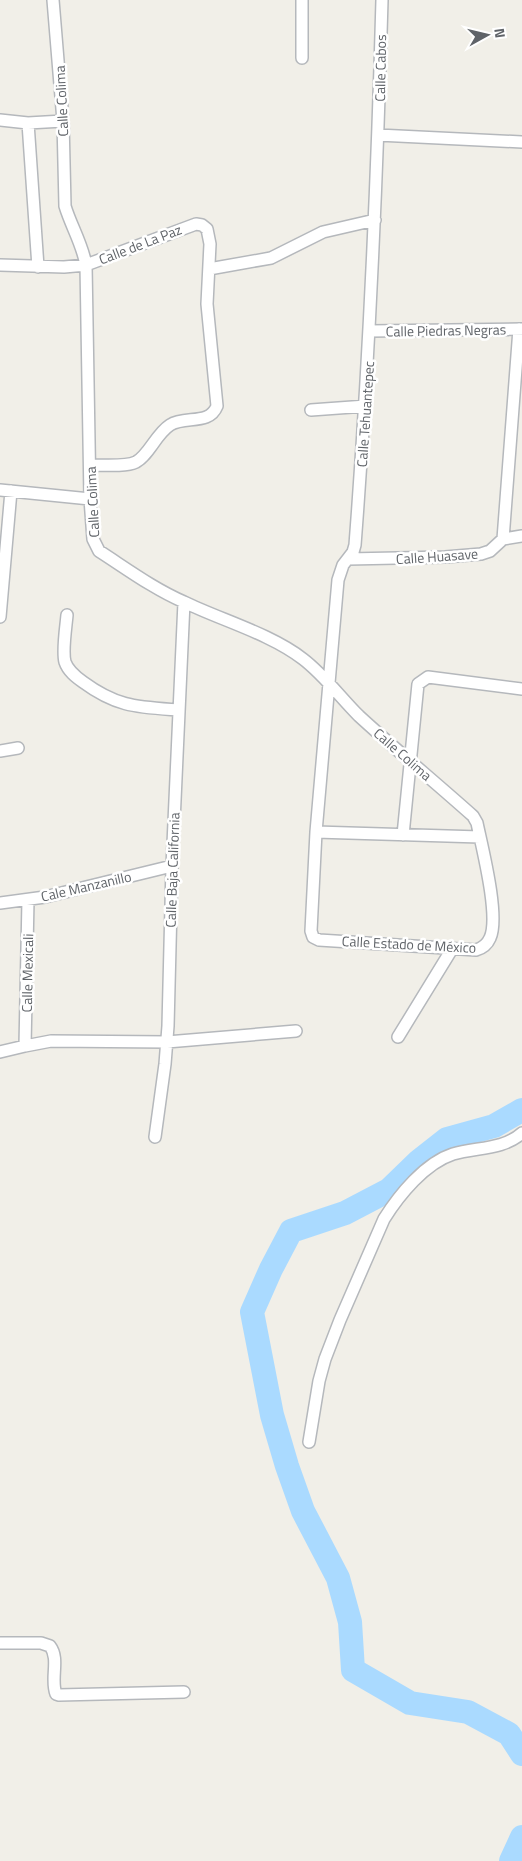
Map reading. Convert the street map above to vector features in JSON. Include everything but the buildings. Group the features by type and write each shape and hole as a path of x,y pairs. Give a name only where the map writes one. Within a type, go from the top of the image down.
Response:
{"street":[{"name":"Calle Colima","path":"53,0 63,121 65,206 81,242 86,265 90,499 93,539 99,551 169,595 278,644 302,658 352,708 473,816 477,823 480,838"},
{"path":"302,0 302,58"},
{"name":"Calle Cabos","path":"378,135 382,0"},
{"path":"0,120 28,123 63,121"},
{"path":"28,123 38,267"},
{"path":"378,135 522,142"},
{"name":"Calle Tehuantepec","path":"316,832 338,580 343,565 355,545 366,406 378,135"},
{"path":"208,269 271,258 323,232 375,220"},
{"name":"Calle de La Paz","path":"0,264 38,267 86,265 196,224 202,225 207,229 210,236 208,304 217,406 209,418 186,420 170,425 160,433 136,462 129,464 90,465"},
{"path":"503,539 521,329"},
{"name":"Calle Piedras Negras","path":"370,331 521,329"},
{"path":"311,410 366,406"},
{"path":"0,617 6,491 90,499"},
{"name":"Calle Huasave","path":"348,559 436,558 481,554 490,551 503,539 522,536"},
{"name":"Calle Baja California","path":"155,1137 167,1042 178,710 184,602"},
{"path":"67,615 65,661 74,676 101,695 114,701 141,707 178,710"},
{"path":"403,835 418,684 428,678 522,689"},
{"path":"0,751 18,748"},
{"path":"316,832 480,838"},
{"name":"Calle Estado de México","path":"316,832 311,923 314,937 319,940 476,950 487,944 492,936 493,926 490,894 480,838"},
{"name":"Cale Manzanillo","path":"0,903 28,900 172,866"},
{"name":"Calle Mexicali","path":"25,1046 28,900"},
{"path":"398,1037 452,949"},
{"path":"0,1052 25,1046 66,1041 167,1042 296,1031"},
{"path":"309,1442 319,1381 330,1345 384,1219 393,1204 416,1179 445,1157 502,1145 512,1141 522,1133"},
{"path":"0,1643 41,1643 50,1646 54,1655 54,1687 56,1694 59,1695 184,1692"}],"waterway":[{"path":"522,1110 494,1126 447,1139 419,1161 389,1190 345,1213 291,1231 271,1269 252,1312 272,1415 287,1466 303,1511 338,1578 350,1622 353,1670 410,1703 468,1712 509,1734 522,1754"},
{"path":"511,1861 522,1837"}]}
